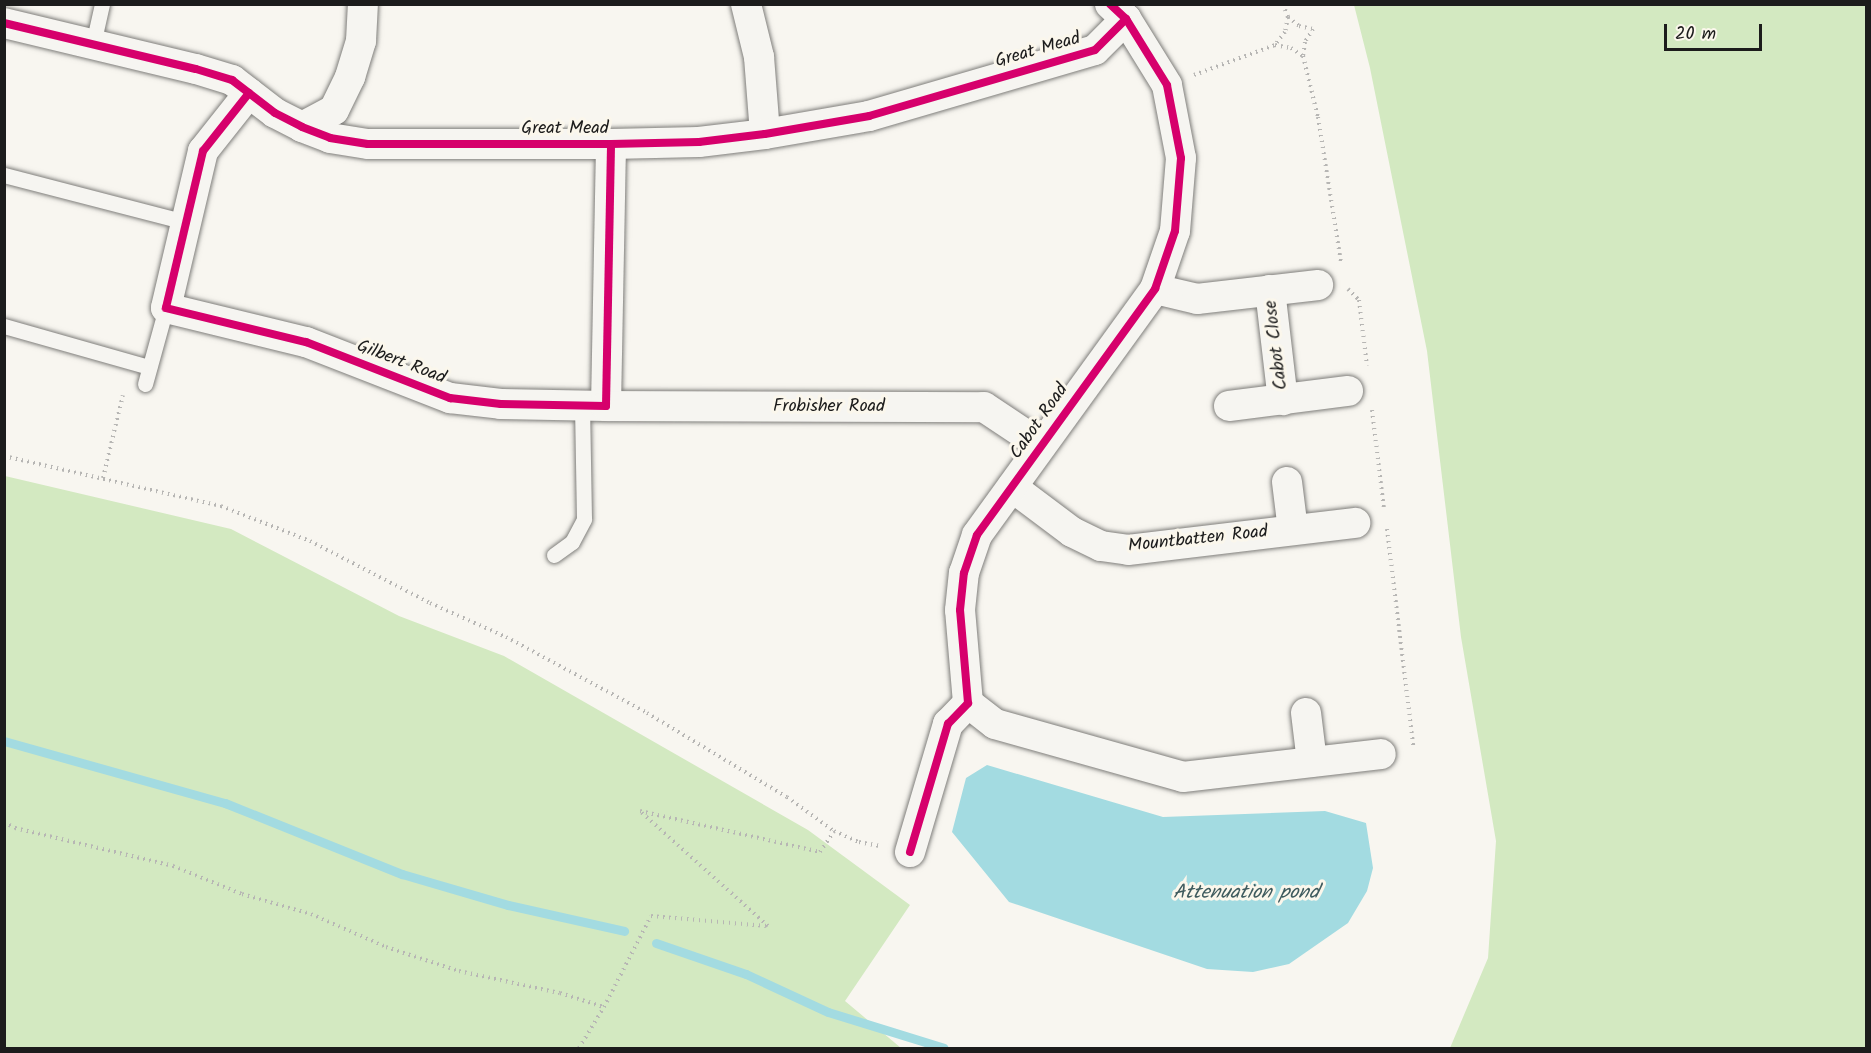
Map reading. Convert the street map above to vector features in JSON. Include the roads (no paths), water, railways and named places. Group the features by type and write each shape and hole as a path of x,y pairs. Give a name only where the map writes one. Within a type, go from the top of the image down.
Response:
{"street":[{"path":"302,128 334,110 350,77 361,41 363,4"},
{"path":"746,4 759,57 765,134"},
{"name":"Great Mead","path":"4,23 196,69 232,80 275,113 302,128 330,138 368,144 611,144 699,142 765,134 869,116 1095,50 1118,12"},
{"name":"Cabot Road","path":"968,703 960,610 964,573 978,535 1155,289 1175,231 1181,159 1167,85 1118,12"},
{"path":"166,308 203,151 249,93"},
{"path":"594,406 611,144"},
{"path":"1155,289 1197,299 1318,285"},
{"name":"Cabot Close","path":"1270,290 1283,400"},
{"name":"Gilbert Road","path":"166,308 306,342 450,398 501,404 594,406"},
{"name":"Cabot Close","path":"1229,406 1348,391"},
{"name":"Frobisher Road","path":"594,406 984,407 1041,445"},
{"name":"Mountbatten Road","path":"1287,482 1293,530"},
{"name":"Mountbatten Road","path":"1012,488 1072,532 1101,546 1128,550 1355,523"},
{"path":"910,852 948,724 968,703 995,724 1183,777 1381,754"},
{"path":"1306,713 1312,762"}],"lane":[{"path":"93,44 102,4"},
{"path":"4,175 186,222"},
{"path":"145,384 166,308"},
{"path":"4,326 149,368"},
{"path":"554,555 572,542 584,519 594,406"}],"water":[{"name":"Attenuation pond","path":"987,765 1163,817 1325,811 1366,823 1373,868 1367,891 1348,923 1289,964 1253,972 1207,969 1009,902 952,832 966,778"}],"waterway":[{"path":"4,741 225,803 402,874 508,905 624,931"},
{"path":"656,943 746,974 828,1012 944,1048"}]}
